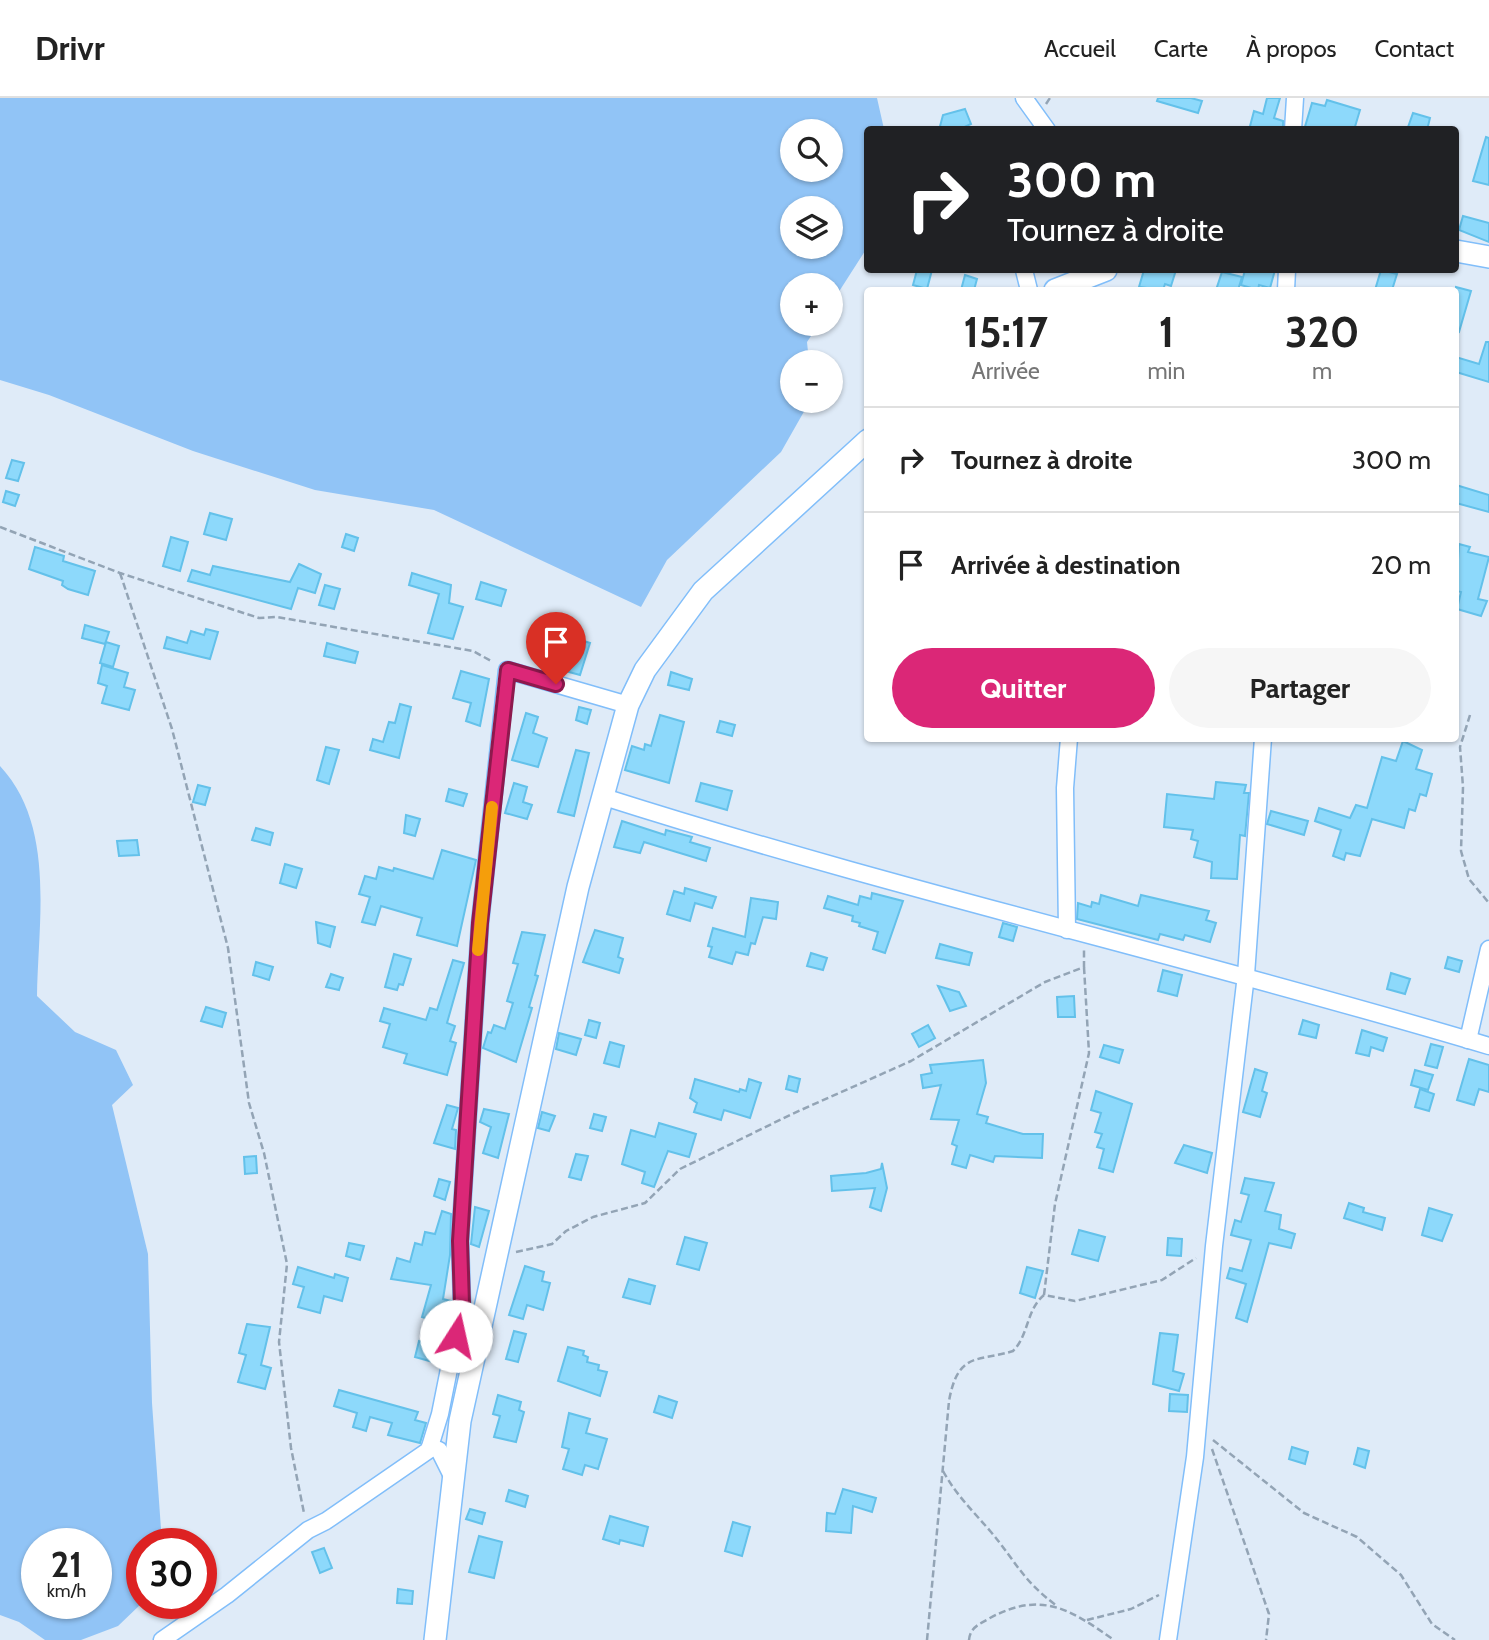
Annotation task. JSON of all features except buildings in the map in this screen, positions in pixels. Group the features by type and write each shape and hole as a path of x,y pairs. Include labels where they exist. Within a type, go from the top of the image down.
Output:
{"main road":[{"path":"1459,252 1489,257"},
{"path":"1062,287 1098,273"},
{"path":"435,1640 460,1421 497,1260 533,1079 578,887 628,705 645,670 703,591 864,444"}],"street":[{"path":"1024,98 1039,126"},
{"path":"1293,126 1295,98"},
{"path":"162,1640 227,1595 307,1531 326,1521 430,1447 440,1414 461,1311 460,1241 480,923 508,670 628,705"},
{"path":"1067,930 1065,780 1069,742"},
{"path":"1168,1640 1175,1577 1195,1457 1214,1246 1246,975 1263,742"},
{"path":"604,797 792,855 1067,930 1246,975 1489,1046"},
{"path":"1468,1040 1489,949"},
{"path":"461,1279 490,1288"},
{"path":"440,1414 481,1327"},
{"path":"430,1447 439,1450 453,1478"}],"path":[{"path":"0,527 120,573 259,618 276,617 473,651 508,670"},
{"path":"120,573 172,729 228,948 249,1103 264,1154 287,1264 279,1345 292,1450 307,1531"},
{"path":"1469,715 1461,742 1461,851 1469,879 1489,903"},
{"path":"927,1640 949,1401 955,1382 975,1358 1008,1353 1016,1348 1032,1311 1044,1295 1055,1203 1089,1053 1084,967 1086,935"},
{"path":"497,1260 511,1253 552,1244 566,1231 591,1218 645,1203 680,1169 792,1114 911,1061 1047,981 1084,967"},
{"path":"1044,1295 1074,1301 1162,1279 1214,1246"},
{"path":"1266,1640 1269,1614 1208,1436 1293,1506 1310,1517 1357,1537 1401,1576 1432,1624 1455,1640"},
{"path":"943,1471 959,1498 993,1534 1023,1577 1057,1606 1086,1620 1114,1640"},
{"path":"1086,1620 1142,1605 1165,1590 1175,1577"},
{"path":"969,1640 975,1627 1002,1612 1042,1604 1057,1606"}],"water":[{"path":"0,98 877,98 883,126 864,126 864,253 843,285 843,273 780,273 780,336 811,336 807,342 808,350 780,350 780,413 803,413 781,452 667,560 641,607 434,510 315,490 193,451 49,395 0,380"},
{"path":"0,766 18,790 30,817 37,845 40,906 37,996 75,1032 116,1050 133,1085 112,1105 148,1254 152,1403 161,1528 126,1528 126,1618 118,1626 81,1640 45,1640 19,1622 0,1615"}],"slow traffic":[{"path":"478,950 492,807"}],"route":[{"path":"456,1336 462,1304 460,1241 480,923 508,670 556,684"}]}
